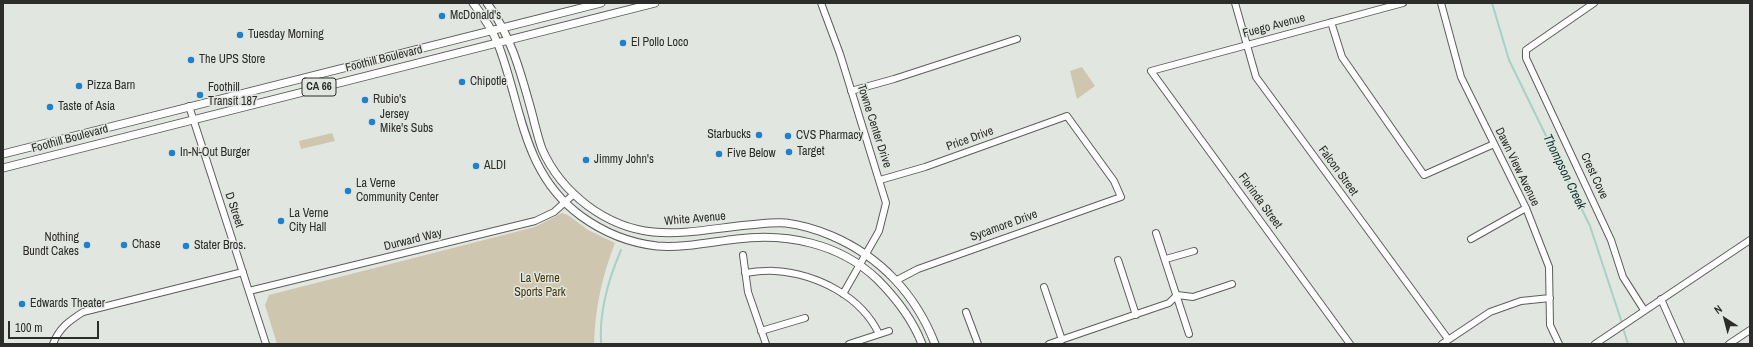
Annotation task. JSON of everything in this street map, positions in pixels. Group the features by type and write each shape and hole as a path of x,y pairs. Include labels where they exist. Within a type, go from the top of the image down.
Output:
{"main road":[{"name":"White Avenue","path":"473,3 491,30 498,44 531,151 543,176 565,203 589,221 617,237 643,243 675,246 760,236 784,237 824,246 859,265 887,289 904,309 922,344"},
{"name":"White Avenue","path":"488,3 509,40 525,87 542,149 553,170 574,194 605,217 648,232 674,234 736,226 786,223 813,229 847,243 880,264 897,280 913,301 928,326 935,344"},
{"name":"Foothill Boulevard","path":"3,154 601,3"},
{"name":"Foothill Boulevard","path":"3,168 193,119 498,44 655,3"}],"street":[{"name":"Towne Center Drive","path":"821,3 880,180 886,203 879,231 843,294"},
{"name":"Falcon Street","path":"1235,3 1256,76 1448,340"},
{"name":"Fuego Avenue","path":"1151,71 1403,3"},
{"name":"Dawn View Avenue","path":"1441,3 1461,77 1526,208 1549,267 1550,325 1559,344"},
{"name":"Crest Cove","path":"1594,3 1526,50 1526,58 1611,240 1623,277 1644,310"},
{"path":"1331,22 1342,57 1424,175 1494,144"},
{"path":"851,91 894,79 1017,38"},
{"name":"Florinda Street","path":"1151,71 1350,344"},
{"name":"D Street","path":"189,106 266,344"},
{"name":"Price Drive","path":"880,180 925,167 1067,116 1114,180 1121,197"},
{"name":"Durward Way","path":"249,291 535,221 554,212 574,194"},
{"name":"Sycamore Drive","path":"897,280 918,269 1121,197"},
{"path":"1471,239 1526,208"},
{"path":"1156,233 1166,259 1189,334"},
{"path":"1595,344 1750,240"},
{"path":"1166,259 1194,251"},
{"path":"743,255 744,273 748,292 766,344"},
{"path":"1118,260 1136,315"},
{"path":"744,273 774,271 803,275 843,294 866,312 879,334"},
{"path":"53,344 57,333 67,322 84,312 243,272"},
{"path":"1049,344 1169,303 1177,295 1193,296 1232,284"},
{"path":"1044,287 1062,340"},
{"path":"1442,344 1490,312 1521,301 1550,298"},
{"path":"1661,299 1681,344"},
{"path":"966,312 978,344"},
{"path":"761,331 805,318"},
{"path":"1729,344 1750,330"},
{"path":"849,344 889,331"}],"green space":[{"path":"1082,67 1095,86 1077,99 1070,71"},
{"path":"332,133 335,141 301,149 299,141"},
{"name":"La Verne Sports Park","path":"562,213 568,215 588,230 615,243 606,268 600,292 594,344 277,344 265,305 269,295 535,227"}],"waterway":[{"name":"Thompson Creek","path":"1492,3 1509,60 1590,226 1622,323"},
{"path":"601,344 601,320 605,296 621,250"},
{"name":"Thompson Creek","path":"1623,328 1628,344"}],"place":[{"name":"McDonald's","path":"442,16"},
{"name":"Tuesday Morning","path":"240,35"},
{"name":"El Pollo Loco","path":"623,43"},
{"name":"The UPS Store","path":"191,60"},
{"name":"Chipotle","path":"462,82"},
{"name":"Pizza Barn","path":"79,86"},
{"name":"Foothill Transit 187","path":"200,95"},
{"name":"Rubio's","path":"365,100"},
{"name":"Taste of Asia","path":"50,107"},
{"name":"Jersey Mike's Subs","path":"372,122"},
{"name":"Starbucks","path":"759,135"},
{"name":"CVS Pharmacy","path":"788,136"},
{"name":"Target","path":"789,152"},
{"name":"In-N-Out Burger","path":"172,153"},
{"name":"Five Below","path":"719,154"},
{"name":"Jimmy John's","path":"586,160"},
{"name":"ALDI","path":"476,166"},
{"name":"La Verne Community Center","path":"348,191"},
{"name":"La Verne City Hall","path":"281,221"},
{"name":"Nothing Bundt Cakes","path":"87,245"},
{"name":"Chase","path":"124,245"},
{"name":"Stater Bros.","path":"186,246"},
{"name":"Edwards Theater","path":"22,304"}]}
